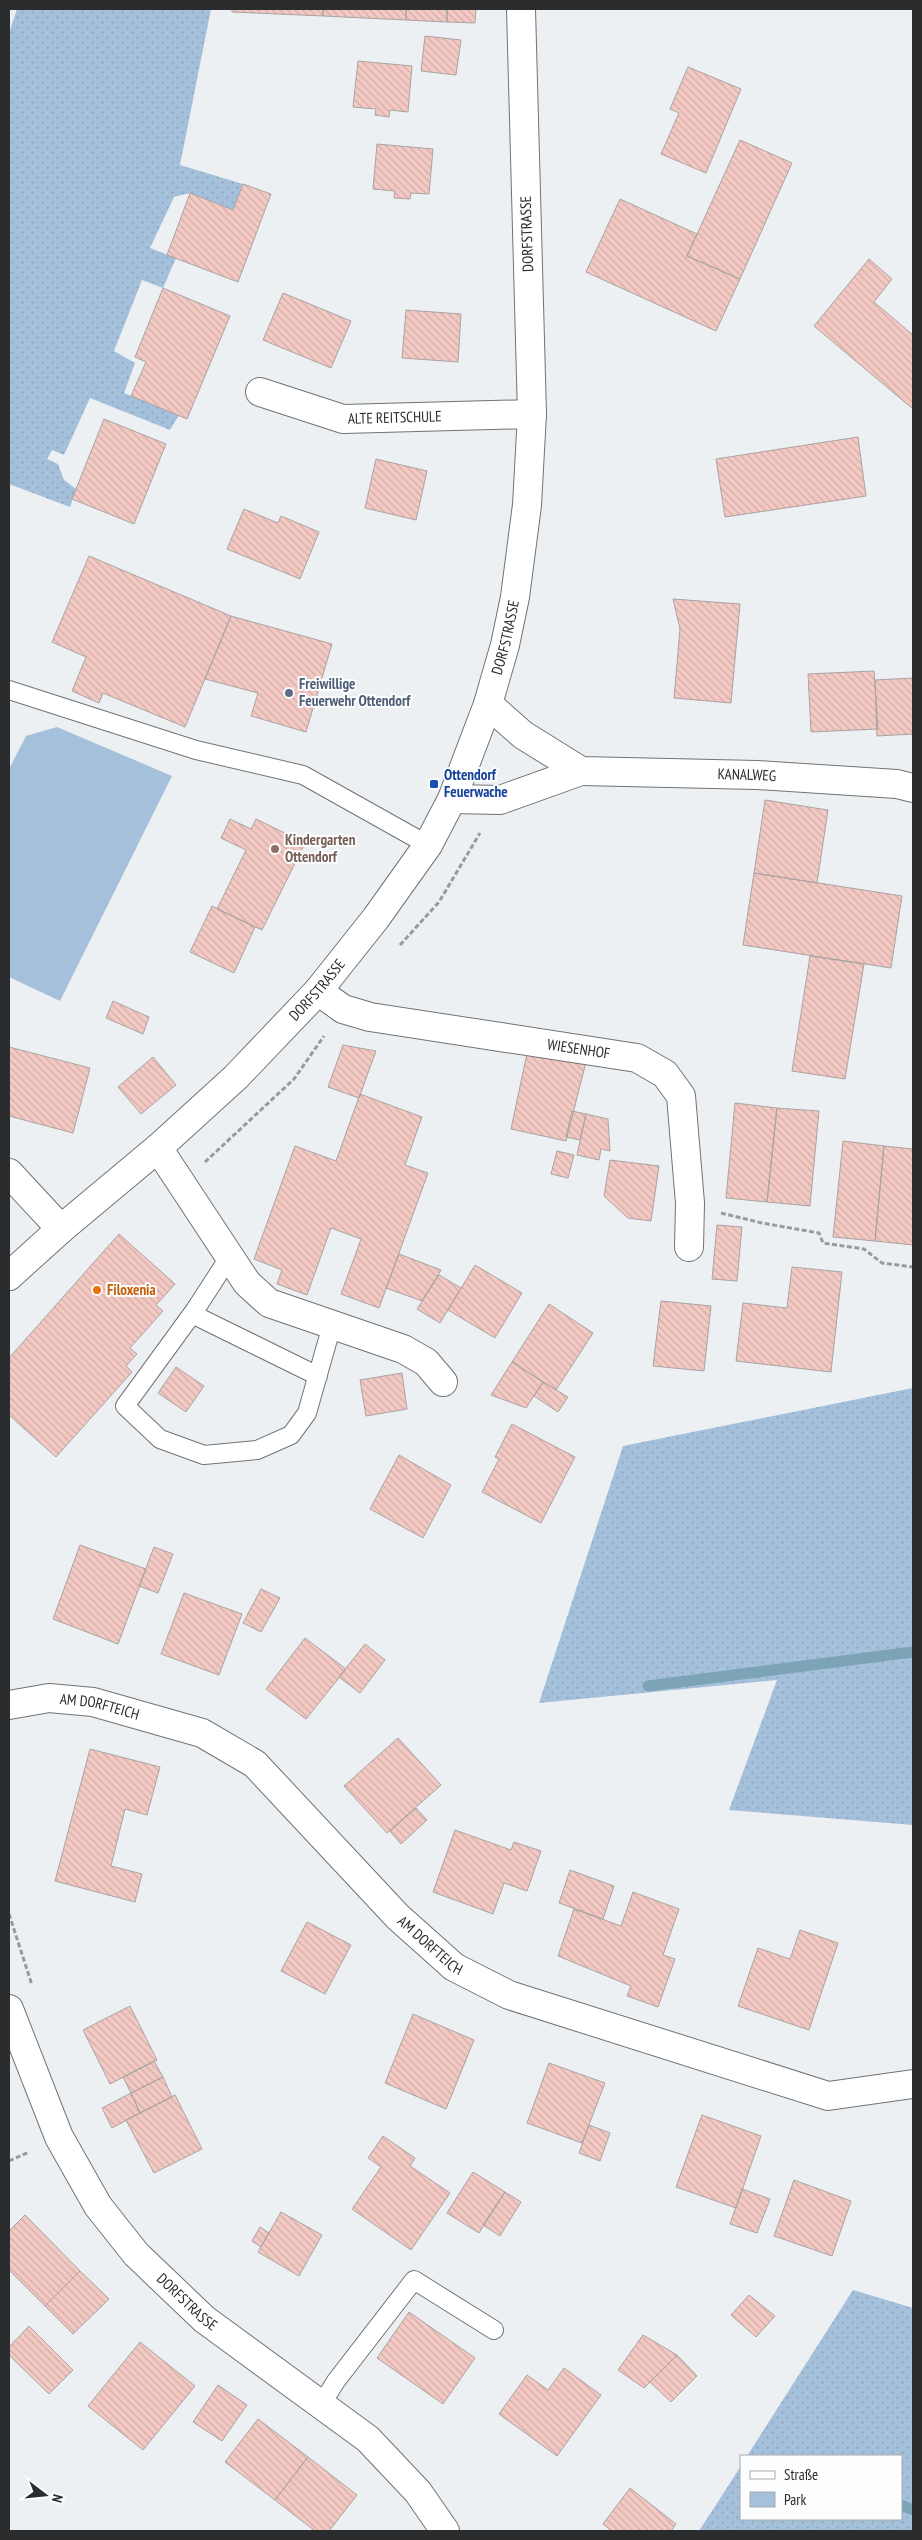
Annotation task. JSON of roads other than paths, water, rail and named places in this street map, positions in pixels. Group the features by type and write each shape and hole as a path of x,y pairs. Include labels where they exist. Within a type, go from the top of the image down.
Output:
{"street":[{"name":"DORFSTRASSE","path":"9,1276 61,1229 158,1148 236,1077 318,990 376,918 428,845 452,799 488,704 516,597 527,505 532,414 521,9"},
{"name":"ALTE REITSCHULE","path":"260,392 342,419 532,414"},
{"path":"488,704 523,735 581,771"},
{"name":"KANALWEG","path":"452,799 500,800 581,771 757,775 897,784 913,788"},
{"name":"WIESENHOF","path":"318,990 342,1009 370,1017 637,1058 665,1074 681,1096 690,1203 689,1247"},
{"path":"158,1148 247,1283 269,1303 403,1349 426,1362 443,1382"},
{"path":"9,1173 61,1229"},
{"name":"AM DORFTEICH","path":"9,1705 49,1698 93,1702 202,1733 255,1764 398,1917 454,1967 509,1995 828,2096 913,2084"},
{"name":"DORFSTRASSE","path":"9,2009 59,2137 98,2206 136,2254 204,2319 368,2439 418,2492 445,2531"}],"lane":[{"path":"9,690 196,750 303,775 428,845"},
{"path":"230,1256 192,1314 125,1406 160,1439 204,1455 257,1450 291,1435 307,1412 332,1325"},
{"path":"192,1314 318,1376"},
{"path":"321,2405 336,2381 414,2280 494,2330"}],"waterway":[{"path":"648,1686 913,1652"},
{"path":"902,2505 913,2510"}],"place":[{"name":"Freiwillige Feuerwehr Ottendorf","path":"289,693"},
{"name":"Ottendorf Feuerwache","path":"434,784"},
{"name":"Kindergarten Ottendorf","path":"275,849"},
{"name":"Filoxenia","path":"97,1290"}]}
